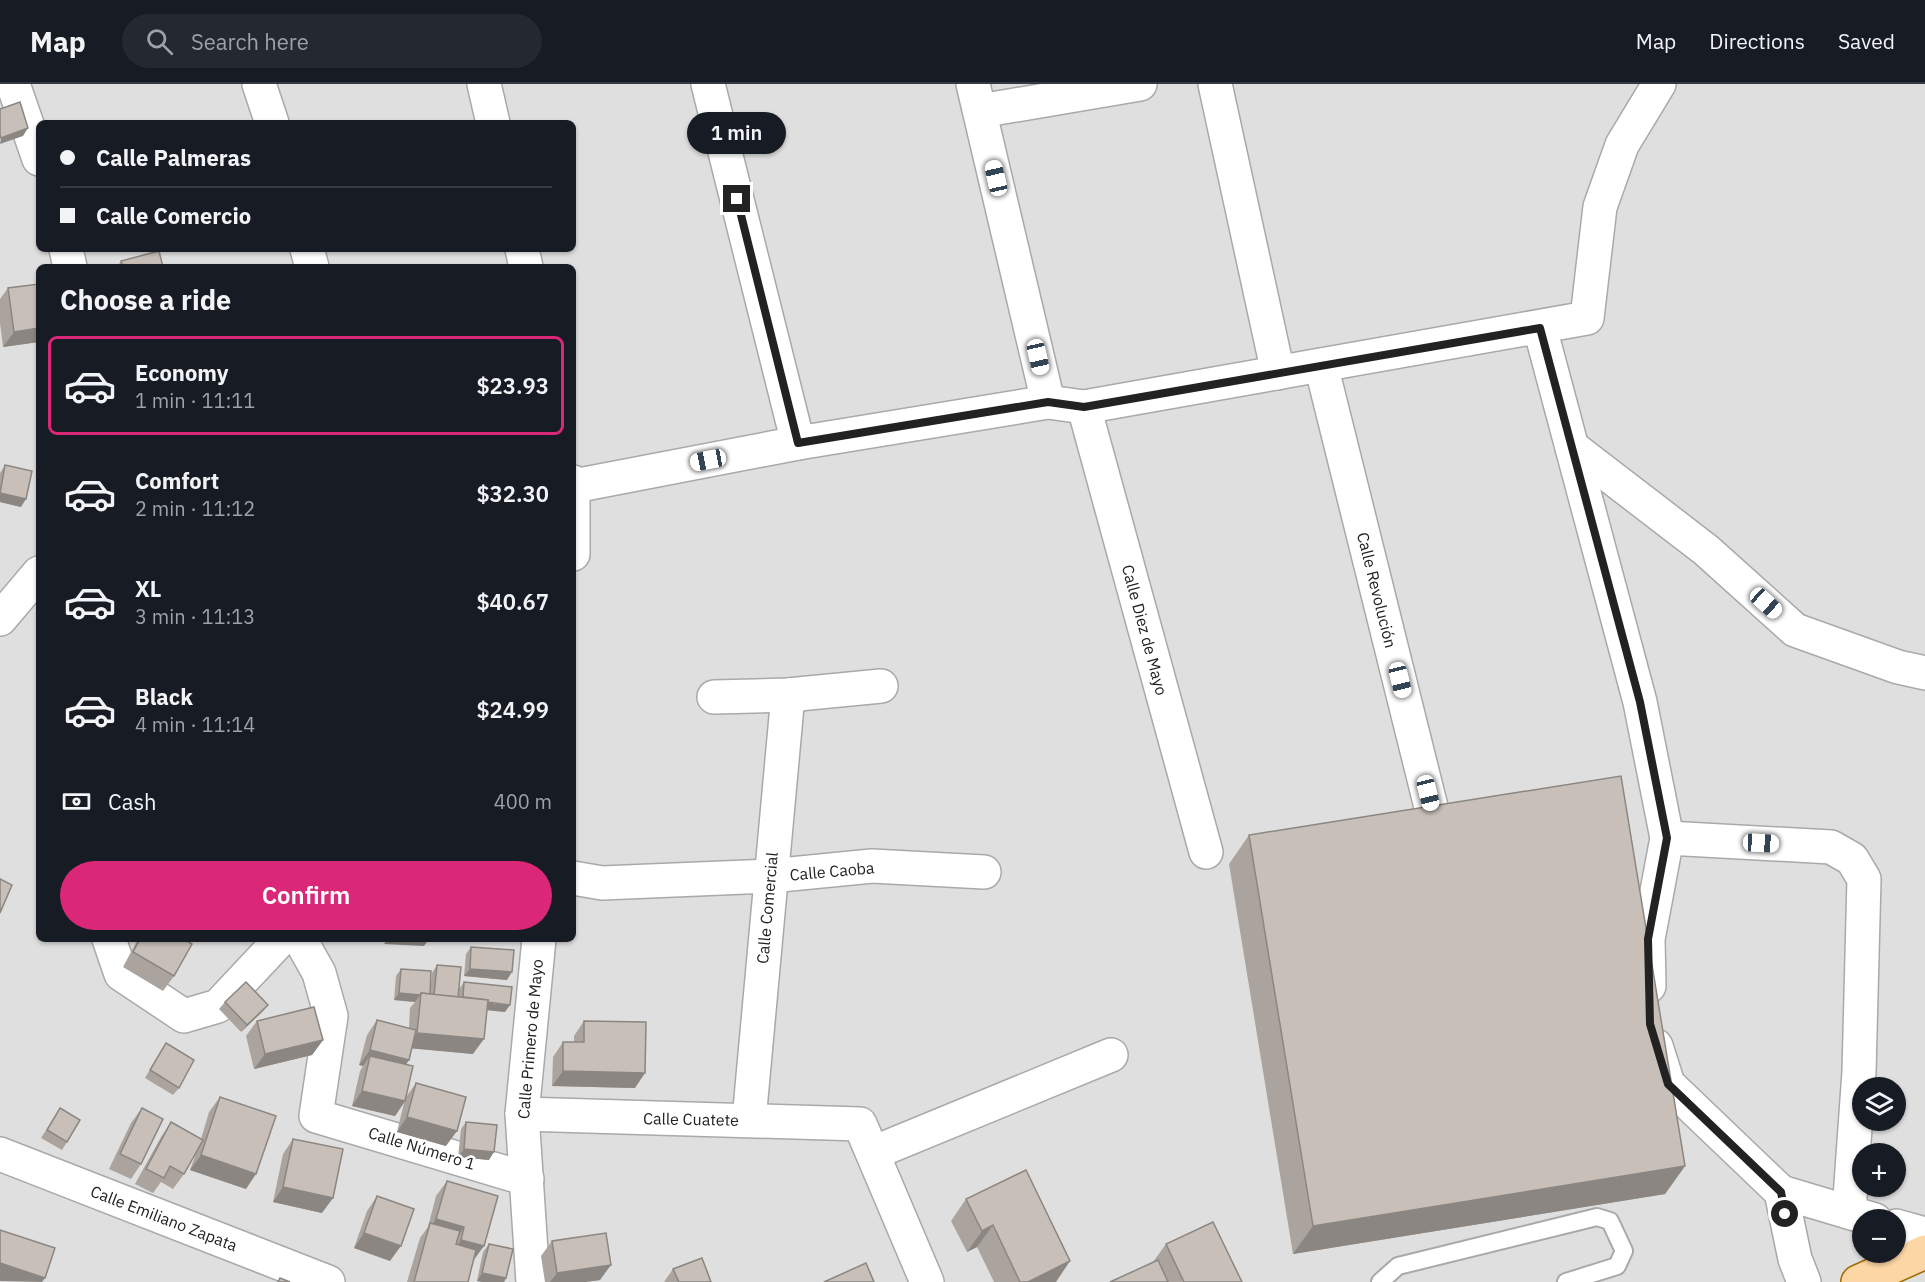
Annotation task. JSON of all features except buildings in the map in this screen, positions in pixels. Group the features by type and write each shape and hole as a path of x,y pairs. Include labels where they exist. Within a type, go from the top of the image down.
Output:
{"main road":[{"path":"1858,1282 1925,1252"}],"street":[{"path":"13,84 36,150"},
{"path":"259,84 271,120"},
{"path":"484,84 492,120"},
{"path":"708,84 798,443"},
{"path":"1048,402 977,98 1140,84"},
{"path":"1215,84 1278,373"},
{"path":"576,483 798,443 1048,402 1084,407 1587,318 1600,207 1623,145 1659,84"},
{"path":"1540,328 1640,702 1667,838 1648,939 1650,1024 1668,1084 1781,1192 1852,1213"},
{"name":"Calle Revolución","path":"1321,365 1433,815"},
{"name":"Calle Diez de Mayo","path":"1084,407 1206,852"},
{"path":"1572,447 1706,550 1795,630 1898,667 1925,673"},
{"path":"0,619 36,577"},
{"path":"714,697 788,696 881,686"},
{"name":"Calle Comercial","path":"749,1120 788,696"},
{"path":"1667,838 1831,847 1852,859 1864,879 1859,1072 1862,1209"},
{"name":"Calle Caoba","path":"576,879 602,883 770,876 872,866 984,872"},
{"path":"110,942 121,974 183,1016 218,1006 277,942"},
{"name":"Calle Número 1","path":"302,942 319,973 331,1016 316,1116 527,1179"},
{"name":"Calle Primero de Mayo","path":"533,1282 522,1114 538,942"},
{"name":"Calle Cuatete","path":"522,1114 749,1120 867,1139 1110,1055"},
{"path":"867,1139 927,1282"},
{"name":"Calle Emiliano Zapata","path":"0,1154 328,1282"},
{"path":"1781,1192 1795,1259 1804,1282"},
{"path":"1906,1229 1925,1234"}],"lane":[{"path":"1380,1282 1398,1266 1597,1217 1610,1221 1624,1251 1617,1266 1566,1282"}],"shaded area":[{"path":"0,84 1925,84 1925,1282 0,1282"}],"route":[{"path":"737,199 798,443 1048,402 1084,407 1540,328 1640,702 1667,838 1648,939 1650,1024 1668,1084 1781,1192 1785,1214"}]}
